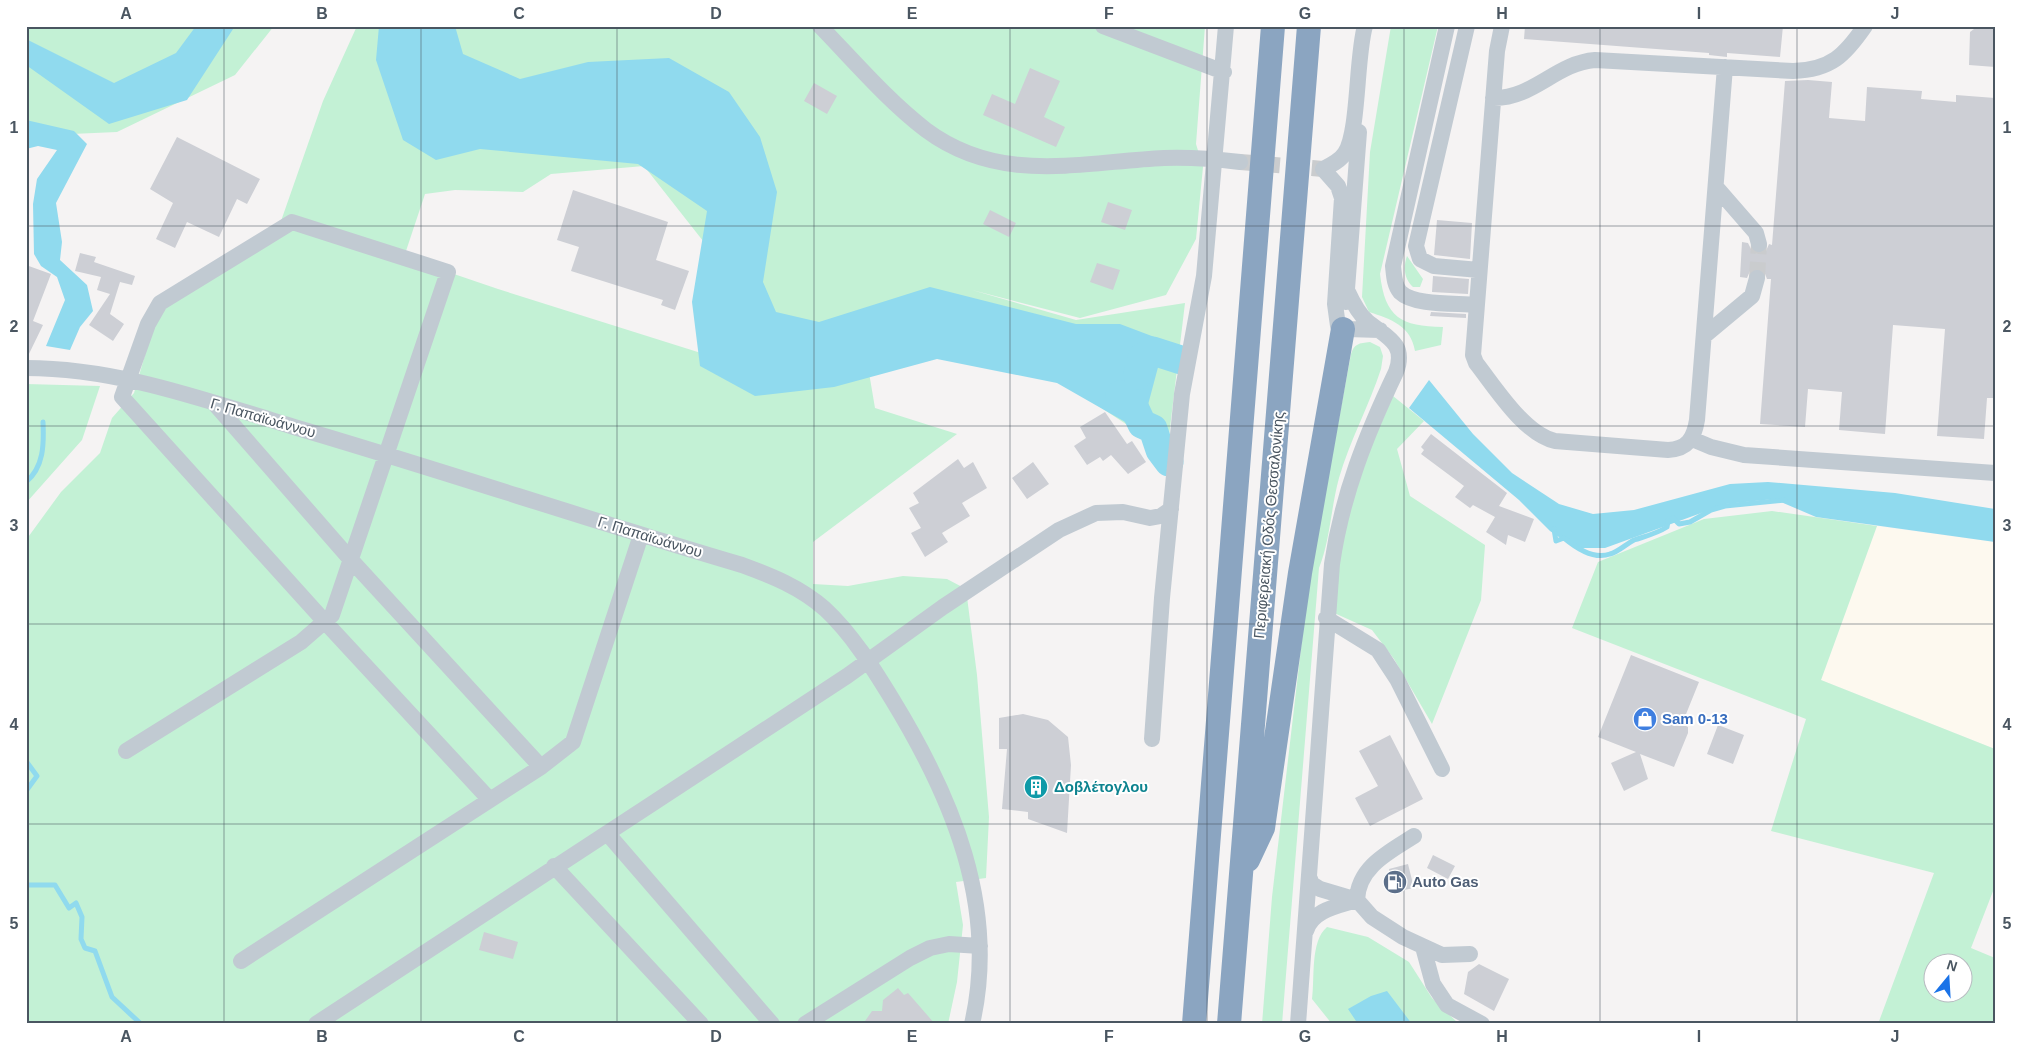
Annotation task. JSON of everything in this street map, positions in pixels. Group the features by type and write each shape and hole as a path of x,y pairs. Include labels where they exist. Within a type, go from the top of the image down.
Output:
{"highway":[{"path":"1262,26 1271,52"},
{"path":"1194,1024 1273,26"},
{"name":"Περιφερειακή Οδός Θεσσαλονίκης","path":"1230,1024 1308,26"},
{"path":"1242,873 1263,828 1300,573 1343,329"}],"street":[{"path":"820,26 908,115 949,144 976,155 1030,167 1060,168 1164,158 1216,159 1240,162"},
{"path":"1103,26 1224,72"},
{"path":"1152,739 1182,394 1204,276 1224,72 1226,26"},
{"path":"1366,26 1359,53 1349,143 1341,158 1323,169 1338,186 1342,195 1335,304 1336,323 1343,329 1380,330"},
{"path":"1343,329 1348,292 1366,26"},
{"path":"1446,26 1393,266 1396,287 1406,296 1431,302 1476,305"},
{"path":"1466,26 1416,246 1420,259 1431,265 1479,270"},
{"path":"1502,26 1497,44 1476,305 1474,360 1528,426 1539,436 1561,442 1662,450 1679,449 1692,439 1697,420 1725,67"},
{"path":"1493,98 1524,93 1562,69 1587,60 1618,60 1793,71 1816,68 1841,56 1865,26"},
{"path":"1716,187 1756,233 1759,244"},
{"path":"126,751 301,642 326,623 338,603 448,272 292,222 160,303 148,324 122,397 326,623 490,800"},
{"path":"1704,336 1747,300 1755,291 1757,278"},
{"path":"1298,1024 1326,618 1335,544 1345,498 1366,437 1399,365 1398,349 1380,330 1361,315 1348,292"},
{"name":"Γ. Παπαϊωάννου","path":"26,368 130,379 214,403 387,454 641,535 742,565 793,586 811,598 836,620 867,661 920,744 953,816 971,875 980,946 979,991 972,1024"},
{"path":"214,403 351,560 541,767"},
{"path":"1692,439 1711,447 1744,455 1995,473"},
{"path":"316,1024 867,661 943,607 1073,522 1092,514 1110,512 1150,518 1161,516 1171,509"},
{"path":"241,961 541,767 573,742 641,535"},
{"path":"1326,618 1378,650 1397,679 1442,770"},
{"path":"607,833 772,1024"},
{"path":"1357,900 1359,884 1367,872 1389,852 1414,836"},
{"path":"554,866 700,1024"},
{"path":"1309,877 1312,884 1320,889 1357,900 1380,924 1423,947 1442,955 1470,954"},
{"path":"1305,936 1309,921 1318,914 1357,900"},
{"path":"804,1024 910,958 930,948 949,944 980,946"},
{"path":"1423,947 1433,984 1447,1005 1482,1024"}],"shaded area":[{"path":"1877,526 1995,542 1995,749 1821,680"}],"green space":[{"path":"26,26 274,26 235,75 117,132 26,136"},
{"path":"357,26 1205,26 1196,144 1203,167 1196,239 1166,295 1080,318 972,290 1076,320 1185,303 1166,461 1135,430 1001,342 865,349 875,408 957,434 813,542 813,584 848,586 903,576 947,579 966,589 977,675 989,817 986,878 956,882 963,925 957,982 948,1024 26,1024 26,540 61,492 100,453 112,418 134,393 160,303 281,221 323,101","holes":["644,166 707,246 720,359 498,289 404,257 425,194 455,190 523,192 551,174"]},
{"path":"1391,26 1438,26 1380,274 1386,301 1398,317 1416,324 1443,327 1441,345 1415,351 1409,335 1399,325 1369,312 1362,297 1370,152"},
{"path":"1407,256 1423,279 1420,287 1413,287 1406,277 1405,264"},
{"path":"1370,342 1380,347 1383,356 1381,369 1339,478 1326,547 1319,568 1282,1024 1262,1024 1272,897 1309,580 1351,354 1358,345"},
{"path":"26,384 100,386 82,440 26,503"},
{"path":"1393,396 1424,421 1397,449 1410,496 1485,545 1481,600 1432,724 1394,659 1372,630 1332,612 1343,536 1356,480"},
{"path":"1772,511 1877,526 1821,680 1995,749 1995,886 1971,948 1995,958 1995,1024 1878,1024 1934,873 1771,831 1806,719 1572,628 1598,562 1704,519"},
{"path":"1327,927 1368,937 1409,962 1432,998 1459,1024 1332,1024 1312,999 1316,950 1318,941"}],"water":[{"path":"196,26 235,26 187,100 109,124 26,65 26,39 114,83 176,53"},
{"path":"379,26 455,26 463,54 520,79 588,62 669,58 729,92 760,137 777,192 763,282 776,312 819,322 930,287 1076,324 1120,324 1165,341 1141,431 1057,383 937,359 834,387 755,396 700,366 692,302 707,211 638,164 480,149 436,160 403,140 376,60"},
{"path":"26,120 74,131 87,144 56,203 62,242 60,260 87,285 93,311 80,327 70,350 46,346 65,300 57,277 41,266 34,254 33,204 37,179 57,150 38,146 26,149"},
{"path":"1429,380 1473,434 1512,473 1559,504 1593,514 1634,510 1730,484 1768,482 1895,493 1995,509 1995,542 1816,517 1774,499 1726,504 1605,548 1575,548 1550,531 1519,500 1409,408"},
{"path":"1387,991 1412,1024 1358,1024 1348,1009 1371,996"}],"building":[{"path":"1525,26 1783,26 1780,57 1727,53 1727,57 1709,55 1709,53 1524,39"},
{"path":"1978,26 1995,27 1995,67 1969,65 1970,32"},
{"path":"1030,68 1060,81 1044,117 1065,127 1056,147 983,115 992,94 1015,104"},
{"path":"1785,81 1832,82 1829,118 1865,121 1867,87 1922,91 1921,99 1956,102 1956,95 1995,98 1995,398 1987,398 1984,439 1937,436 1945,329 1893,325 1885,434 1839,430 1842,392 1808,389 1805,427 1760,424 1771,279 1767,279 1764,271 1759,268 1750,271 1747,278 1740,277 1742,242 1748,243 1752,251 1757,254 1766,251 1769,244 1772,245"},
{"path":"814,83 837,96 827,114 804,101"},
{"path":"177,137 260,179 247,204 237,199 219,237 187,222 175,248 156,239 173,203 150,189"},
{"path":"573,190 668,222 656,260 689,271 675,310 661,305 663,300 571,271 579,247 557,240"},
{"path":"1108,202 1132,210 1125,230 1101,222"},
{"path":"990,210 1016,223 1009,237 983,224"},
{"path":"1437,220 1472,223 1470,259 1434,255"},
{"path":"80,253 96,257 94,262 135,276 132,285 120,282 110,314 124,324 113,341 89,325 110,294 97,290 101,277 75,271"},
{"path":"1097,263 1120,270 1113,290 1090,282"},
{"path":"26,265 51,274 33,321 43,325 27,358"},
{"path":"1433,276 1469,279 1468,294 1432,292"},
{"path":"1431,312 1466,314 1466,318 1430,316"},
{"path":"1105,412 1127,444 1132,441 1146,462 1128,474 1111,455 1103,461 1100,457 1087,465 1074,446 1086,438 1080,427"},
{"path":"1431,434 1507,493 1499,506 1534,519 1525,542 1508,535 1506,545 1486,532 1495,517 1473,505 1470,508 1455,497 1464,486 1421,454 1424,450 1421,447"},
{"path":"958,459 964,468 973,462 987,488 962,503 970,516 942,533 948,542 925,557 911,533 921,528 909,508 919,503 913,493"},
{"path":"1033,462 1049,484 1027,499 1012,478"},
{"name":"Sam 0-13","path":"1631,655 1699,682 1682,724 1688,727 1688,733 1674,767 1640,754 1648,779 1624,791 1611,763 1636,752 1598,737"},
{"name":"Δοβλέτογλου","path":"1023,714 1048,720 1068,737 1071,765 1067,833 1028,819 1028,812 1002,809 1007,749 999,749 999,718"},
{"path":"1718,725 1744,735 1733,764 1707,754"},
{"path":"1390,735 1423,799 1370,826 1355,798 1378,786 1359,751"},
{"path":"1433,855 1455,866 1448,879 1427,868"},
{"path":"1408,864 1414,888 1394,892 1389,869"},
{"path":"484,932 518,942 513,959 479,950"},
{"path":"1479,964 1509,979 1494,1011 1464,994 1468,972"},
{"path":"898,988 904,995 908,993 935,1024 863,1024 872,1011 882,1011 883,1000"}],"waterway":[{"path":"1138,375 1142,358 1153,351 1181,360"},
{"path":"1120,395 1134,407 1142,424 1153,429 1160,450 1169,462"},
{"path":"26,482 32,476 42,455 43,422"},
{"path":"1673,518 1679,524 1690,522 1711,510 1725,506 1785,500"},
{"path":"1554,529 1556,541 1564,538 1586,552 1604,555 1616,552 1634,540 1651,535 1667,527 1668,521"},
{"path":"26,761 37,776 26,791"},
{"path":"26,882 27,885 55,885 69,908 76,903 82,917 81,939 85,948 95,951 112,997 141,1024"}],"tunnel":[{"path":"1240,162 1323,169"},
{"path":"1757,278 1759,244"}],"place":[{"name":"Sam 0-13","path":"1645,719"},
{"name":"Δοβλέτογλου","path":"1036,787"},
{"name":"Auto Gas","path":"1395,882"}]}
